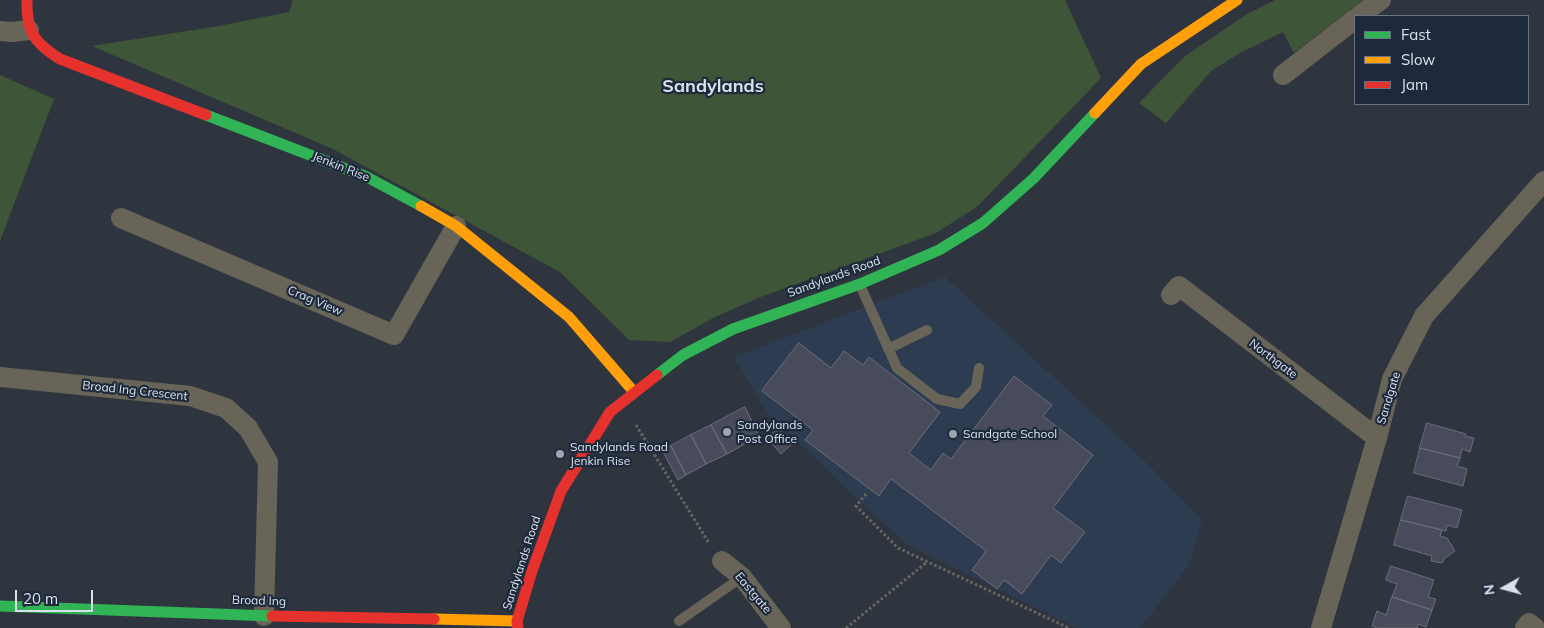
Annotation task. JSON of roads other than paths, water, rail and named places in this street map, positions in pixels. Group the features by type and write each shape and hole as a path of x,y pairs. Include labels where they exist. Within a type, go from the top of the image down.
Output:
{"street":[{"path":"0,31 29,30 27,0"},
{"name":"Sandylands Road","path":"518,625 532,571 561,492 610,412 683,355 733,329 860,284 939,250 983,223 1034,178 1141,64 1237,0"},
{"path":"1360,15 1381,0"},
{"path":"1283,75 1354,20"},
{"name":"Jenkin Rise","path":"29,30 43,50 60,60 367,177 456,226 569,317 634,392"},
{"name":"Sandgate","path":"1321,628 1377,438 1392,379 1424,316 1544,181"},
{"name":"Crag View","path":"121,218 394,335 456,226"},
{"name":"Northgate","path":"1171,295 1179,286 1377,438"},
{"name":"Broad Ing Crescent","path":"0,377 190,396 226,408 248,428 268,462 264,616"},
{"name":"Eastgate","path":"722,561 742,577 781,628"},
{"name":"Broad Ing","path":"0,606 518,625"},
{"path":"1525,628 1529,623 1535,628"}],"lane":[{"path":"860,284 898,368 937,399 960,404 976,387 979,368"},
{"path":"888,349 927,330"},
{"path":"679,621 742,577"}],"place":[{"name":"Sandylands Post Office","path":"727,432"},
{"name":"Sandgate School","path":"953,434"},
{"name":"Sandylands Road Jenkin Rise","path":"560,454"}],"district":[{"name":"Sandylands","path":"713,87"}]}
